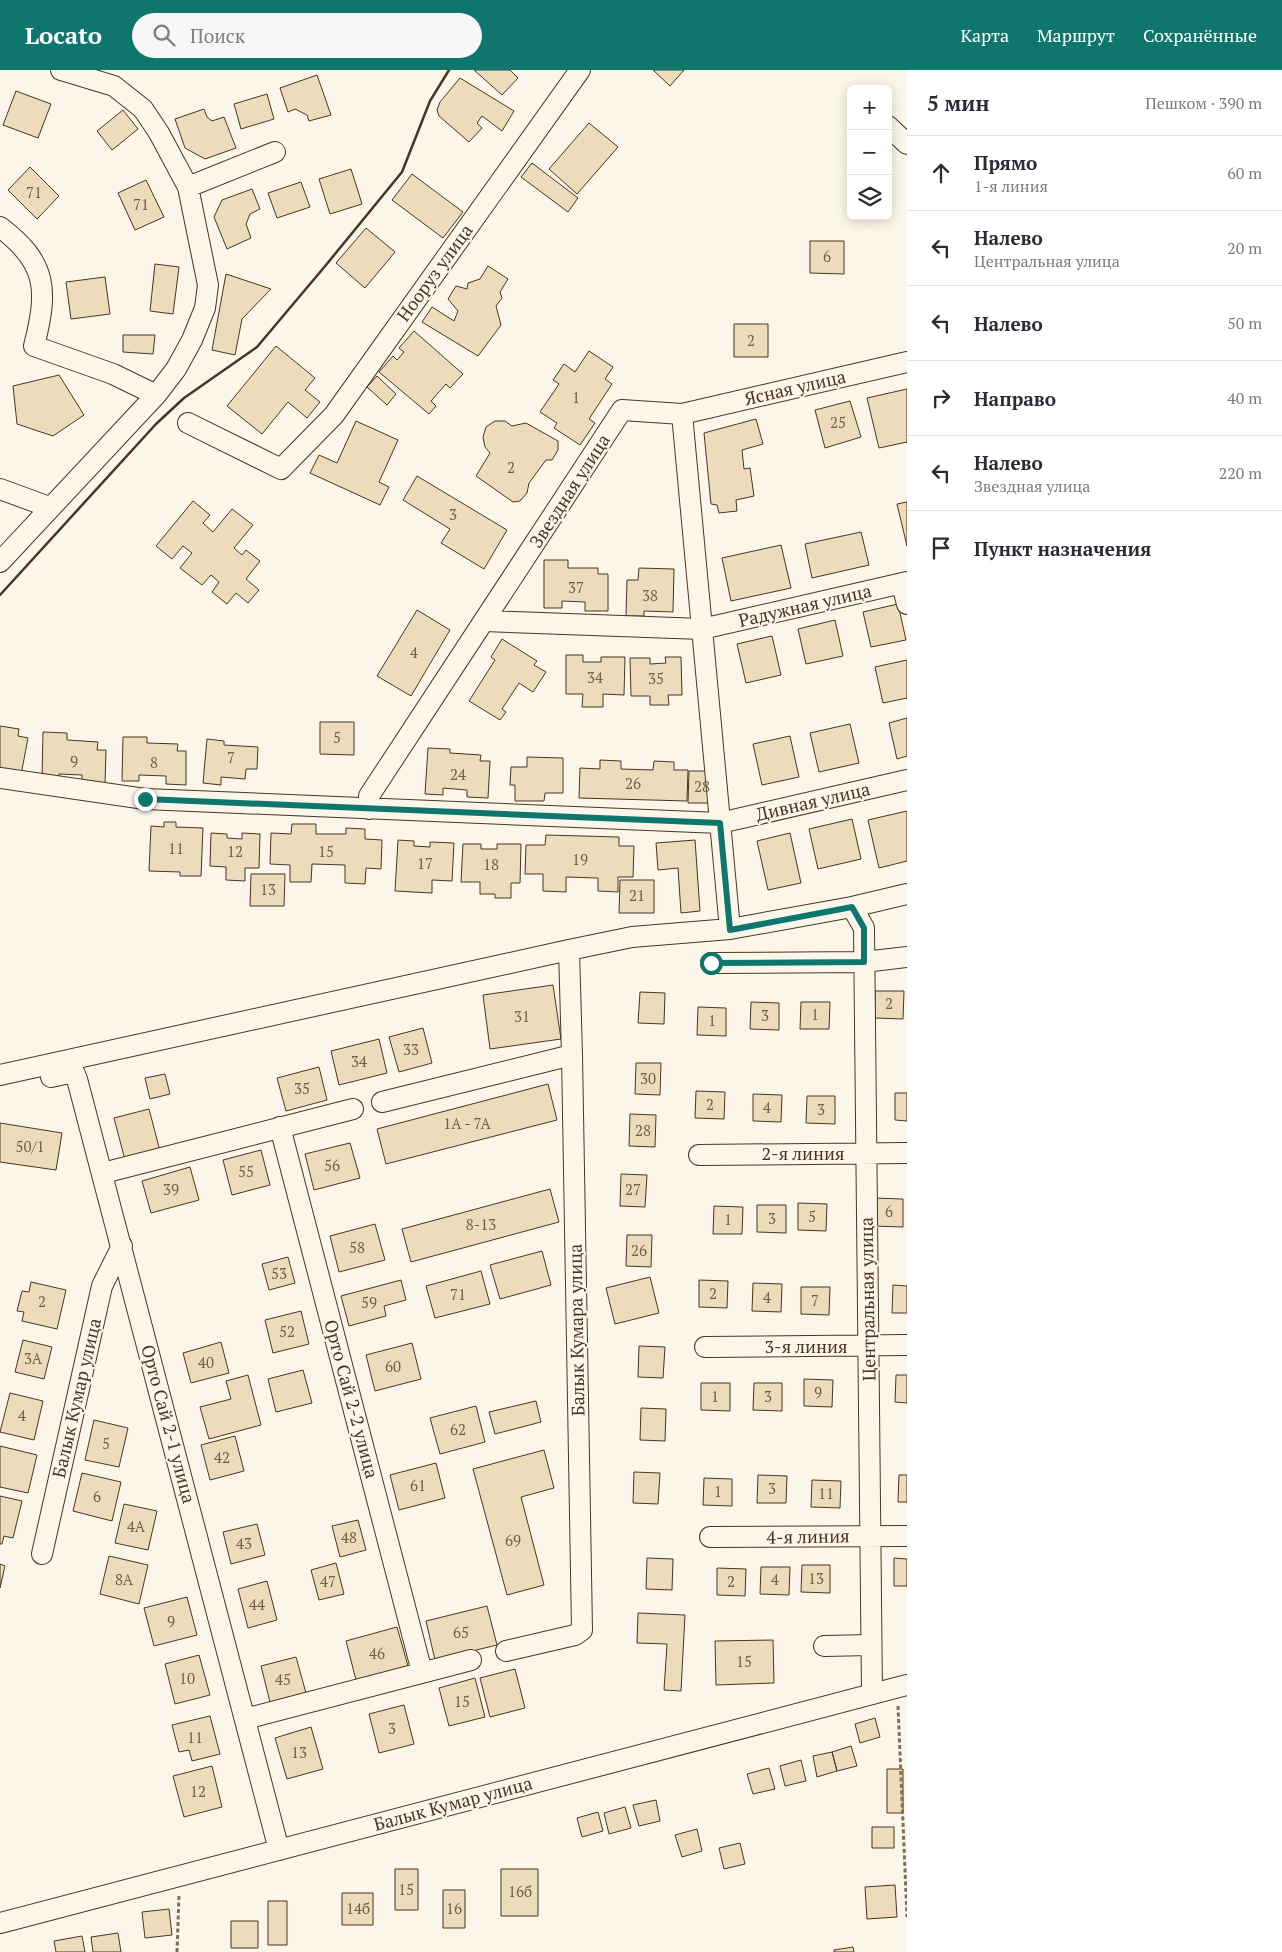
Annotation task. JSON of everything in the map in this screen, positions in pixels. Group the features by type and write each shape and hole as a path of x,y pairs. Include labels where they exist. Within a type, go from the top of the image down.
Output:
{"street":[{"path":"0,562 49,507 156,395 176,369 192,340 205,308 208,285 188,188 159,133 143,109 114,86 61,70"},
{"name":"Нооруз улица","path":"188,423 281,469 334,415 580,70"},
{"path":"892,130 907,144"},
{"path":"188,188 275,152"},
{"path":"0,227 17,240 35,261 43,285 43,313 34,346 113,374 156,395"},
{"name":"Ясная улица","path":"682,414 907,362"},
{"name":"Звездная улица","path":"369,809 369,796 622,410 682,414"},
{"path":"682,414 730,930"},
{"path":"0,489 49,507"},
{"path":"905,583 907,604"},
{"name":"Радужная улица","path":"702,630 905,583"},
{"path":"484,622 702,630"},
{"path":"0,778 145,799 720,823"},
{"name":"Дивная улица","path":"720,823 907,780"},
{"path":"0,1075 569,950 632,938 730,930 852,907 907,894"},
{"name":"Центральная улица","path":"852,907 864,928 872,1694"},
{"name":"Балык Кумара улица","path":"506,1651 575,1635 582,1630 569,950"},
{"path":"711,963 864,962 907,957"},
{"path":"382,1102 572,1055"},
{"name":"Орто Сай 2-1 улица","path":"0,1089 74,1072 103,1173 279,1850"},
{"path":"103,1173 352,1109"},
{"name":"Орто Сай 2-2 улица","path":"280,1127 422,1672"},
{"name":"2-я линия","path":"698,1155 907,1153"},
{"name":"Балык Кумар улица","path":"42,1554 102,1286 122,1246"},
{"name":"3-я линия","path":"705,1348 907,1346"},
{"name":"4-я линия","path":"710,1538 907,1536"},
{"path":"824,1646 871,1645"},
{"path":"245,1719 471,1660"},
{"name":"Балык Кумар улица","path":"0,1923 902,1686"}],"path":[{"path":"902,1686 907,1917"},
{"path":"177,1952 180,1876"}],"building":[{"path":"474,70 510,70 518,78 502,95"},
{"path":"653,70 684,70 670,86"},
{"path":"317,75 331,115 309,121 307,115 295,109 288,112 280,88"},
{"path":"460,78 514,111 502,131 482,116 477,123 482,128 469,142 439,116 437,110 440,102"},
{"path":"16,91 51,104 38,138 3,125"},
{"path":"267,94 274,119 241,129 234,104"},
{"path":"204,109 207,117 212,121 224,117 236,148 205,159 185,148 175,119"},
{"path":"123,110 138,129 112,150 97,131"},
{"path":"589,123 618,147 577,194 549,169"},
{"path":"532,163 578,198 568,212 521,177"},
{"path":"30,167 59,196 37,219 8,190"},
{"path":"351,169 362,204 330,214 319,179"},
{"path":"412,174 463,212 443,238 392,200"},
{"path":"146,180 164,217 135,230 118,193"},
{"path":"301,182 310,207 277,218 268,193"},
{"path":"252,189 260,209 250,214 246,224 251,238 227,249 214,217 222,200"},
{"path":"366,228 395,252 365,288 336,263"},
{"path":"810,241 844,241 844,274 810,273"},
{"path":"155,264 179,267 173,314 150,311"},
{"path":"488,266 508,279 500,292 502,298 496,306 501,325 478,356 422,322 432,307 454,321 458,311 448,299 456,286 467,289 468,283 480,279"},
{"path":"226,274 271,289 242,319 235,355 212,350"},
{"path":"105,277 110,314 71,319 66,282"},
{"path":"734,324 768,324 768,357 734,357"},
{"path":"414,331 463,374 450,388 446,384 431,401 436,406 429,414 379,372 393,356 397,360 404,352 399,348"},
{"path":"123,335 155,335 153,354 123,352"},
{"path":"276,346 315,378 305,390 320,402 307,418 288,402 262,434 227,406"},
{"path":"589,351 613,367 605,379 612,384 589,419 595,423 580,445 554,428 557,423 540,412 559,384 553,380 564,364 575,372"},
{"path":"59,375 84,415 53,436 17,424 13,386"},
{"path":"377,376 396,394 387,405 367,387"},
{"path":"907,389 907,442 879,448 867,398"},
{"path":"850,401 861,437 825,448 815,410"},
{"path":"756,419 763,444 742,450 744,469 750,468 754,496 736,500 737,511 719,513 717,505 711,504 704,433"},
{"path":"356,421 398,440 379,482 389,487 380,505 310,473 319,455 337,463"},
{"path":"495,421 505,421 512,426 526,423 558,441 558,450 552,460 546,460 529,483 527,493 520,501 513,502 476,476 490,453 485,447 483,437 486,427"},
{"path":"417,476 507,530 484,569 441,543 450,529 403,500"},
{"path":"193,501 210,515 203,523 213,532 232,509 253,525 234,548 242,555 246,550 260,561 246,579 259,590 248,603 236,593 227,604 212,592 219,582 211,575 202,585 180,568 192,553 183,546 172,559 156,546"},
{"path":"907,502 907,546 897,504"},
{"path":"861,532 869,565 812,578 805,544"},
{"path":"781,545 791,588 731,601 722,558"},
{"path":"544,560 568,560 568,568 598,568 598,574 608,574 608,611 585,611 585,602 562,601 562,608 544,608"},
{"path":"639,568 674,569 673,612 644,611 644,616 626,616 627,580 638,580"},
{"path":"898,604 906,640 871,647 863,612"},
{"path":"417,610 450,630 411,696 377,676"},
{"path":"835,620 843,656 806,664 798,629"},
{"path":"772,636 781,675 746,683 737,644"},
{"path":"502,639 537,661 534,665 546,672 533,692 519,683 502,709 506,712 500,720 469,701 495,660 491,657"},
{"path":"566,655 583,655 583,662 601,662 601,657 625,657 624,695 603,694 603,707 582,707 583,694 566,694"},
{"path":"665,657 681,657 682,695 668,695 669,705 650,705 650,696 631,696 630,658 650,658 650,664 666,663"},
{"path":"907,660 907,698 883,703 875,667"},
{"path":"907,718 907,756 897,759 889,723"},
{"path":"320,722 354,722 354,755 320,754"},
{"path":"850,724 859,763 819,772 810,733"},
{"path":"0,726 19,729 18,736 28,738 21,775 0,771"},
{"path":"43,732 67,733 67,740 98,742 97,750 106,750 105,784 82,783 82,775 59,774 59,780 42,780"},
{"path":"790,736 799,777 762,785 753,744"},
{"path":"123,737 147,737 147,743 178,744 177,751 186,751 186,785 166,784 166,776 139,775 139,781 122,781"},
{"path":"207,739 224,741 224,745 258,747 257,769 246,769 245,779 221,777 221,785 203,783"},
{"path":"428,748 450,749 450,753 481,755 480,761 490,761 488,798 467,797 467,790 443,788 443,795 425,794"},
{"path":"527,757 563,758 563,793 545,793 544,801 515,801 515,785 510,785 511,767 527,767"},
{"path":"600,760 621,761 621,769 653,770 654,761 674,762 674,770 688,770 687,801 579,798 580,768 600,769"},
{"path":"689,771 716,771 716,803 688,803"},
{"path":"907,811 907,861 879,868 868,820"},
{"path":"852,819 861,859 818,869 809,829"},
{"path":"164,822 176,822 176,827 203,828 201,876 180,876 180,872 149,871 151,826 164,827"},
{"path":"292,824 316,824 316,834 346,834 346,828 365,829 365,839 382,840 381,869 366,868 365,884 345,883 345,865 312,864 311,882 290,882 290,865 270,864 271,833 291,834"},
{"path":"211,833 227,834 227,838 242,839 242,833 260,834 259,868 245,868 245,881 226,880 226,867 210,866"},
{"path":"790,833 801,883 768,890 757,841"},
{"path":"546,835 619,837 619,846 634,846 633,877 618,877 618,892 598,891 598,878 566,877 566,892 543,891 543,874 525,874 526,845 545,845"},
{"path":"398,840 414,841 414,846 430,847 430,842 454,843 452,881 432,880 432,893 395,891"},
{"path":"695,840 700,911 681,913 678,868 658,870 656,843"},
{"path":"463,844 481,844 481,849 497,849 497,844 521,844 520,883 511,883 511,898 495,898 495,894 480,894 480,882 461,882"},
{"path":"251,874 285,874 284,906 250,906"},
{"path":"620,880 654,880 654,913 619,913"},
{"path":"553,985 561,1039 490,1049 483,995"},
{"path":"875,991 904,991 903,1019 875,1018"},
{"path":"640,992 665,993 664,1024 638,1023"},
{"path":"751,1002 779,1003 779,1030 750,1029"},
{"path":"801,1002 830,1002 829,1029 800,1029"},
{"path":"698,1007 726,1008 726,1036 697,1035"},
{"path":"423,1028 432,1063 399,1072 389,1037"},
{"path":"379,1039 387,1073 339,1085 331,1051"},
{"path":"636,1063 661,1063 660,1095 635,1094"},
{"path":"319,1067 327,1100 286,1111 277,1078"},
{"path":"165,1074 170,1094 150,1099 145,1078"},
{"path":"548,1084 557,1120 386,1164 377,1129"},
{"path":"696,1091 725,1092 724,1119 695,1118"},
{"path":"895,1093 907,1093 907,1121 895,1120"},
{"path":"753,1094 782,1095 781,1122 753,1121"},
{"path":"807,1096 835,1096 835,1124 806,1123"},
{"path":"149,1109 160,1151 125,1160 114,1118"},
{"path":"630,1114 656,1115 655,1147 629,1146"},
{"path":"0,1123 62,1133 56,1170 0,1162"},
{"path":"350,1143 360,1178 314,1190 305,1154"},
{"path":"261,1150 270,1185 232,1195 223,1160"},
{"path":"190,1167 199,1200 151,1213 142,1181"},
{"path":"621,1174 647,1175 645,1207 620,1206"},
{"path":"550,1189 559,1222 411,1262 402,1229"},
{"path":"874,1198 903,1199 903,1227 874,1226"},
{"path":"798,1203 827,1204 826,1231 798,1230"},
{"path":"757,1205 786,1205 786,1233 757,1232"},
{"path":"714,1206 743,1207 742,1234 713,1234"},
{"path":"375,1224 385,1260 339,1272 330,1236"},
{"path":"627,1235 652,1235 651,1267 626,1266"},
{"path":"542,1251 551,1285 500,1299 490,1265"},
{"path":"288,1257 295,1283 269,1290 262,1264"},
{"path":"481,1271 490,1304 435,1318 426,1286"},
{"path":"650,1277 659,1313 615,1324 606,1288"},
{"path":"401,1280 406,1300 384,1306 386,1316 349,1326 341,1296"},
{"path":"699,1280 728,1281 727,1308 699,1307"},
{"path":"31,1282 66,1290 57,1329 22,1321 24,1312 17,1311 22,1291 29,1292"},
{"path":"753,1283 782,1284 781,1312 752,1311"},
{"path":"893,1285 907,1286 907,1313 892,1313"},
{"path":"801,1287 830,1287 829,1315 801,1314"},
{"path":"301,1311 309,1344 273,1353 265,1320"},
{"path":"23,1340 52,1347 44,1379 15,1372"},
{"path":"221,1342 229,1373 191,1383 183,1353"},
{"path":"412,1343 421,1379 375,1391 366,1355"},
{"path":"639,1346 665,1347 663,1378 638,1377"},
{"path":"303,1370 312,1403 276,1412 268,1379"},
{"path":"248,1375 261,1425 209,1439 200,1407 231,1399 226,1381"},
{"path":"896,1375 907,1375 907,1403 895,1402"},
{"path":"804,1379 833,1380 832,1407 804,1406"},
{"path":"701,1383 730,1383 730,1411 701,1410"},
{"path":"754,1383 782,1383 782,1411 753,1410"},
{"path":"10,1393 43,1401 34,1440 0,1432"},
{"path":"536,1401 541,1422 495,1434 489,1412"},
{"path":"476,1406 485,1442 440,1454 430,1418"},
{"path":"641,1408 666,1409 665,1441 640,1440"},
{"path":"94,1420 128,1428 119,1467 85,1460"},
{"path":"235,1436 244,1471 210,1480 201,1445"},
{"path":"0,1446 37,1455 28,1493 0,1487"},
{"path":"544,1450 554,1488 521,1497 544,1585 507,1595 473,1469"},
{"path":"436,1463 445,1498 399,1510 390,1475"},
{"path":"634,1472 660,1473 658,1504 633,1503"},
{"path":"82,1473 121,1482 112,1521 73,1511"},
{"path":"758,1475 787,1476 786,1503 757,1503"},
{"path":"899,1475 907,1475 907,1502 898,1502"},
{"path":"704,1478 732,1479 732,1506 703,1505"},
{"path":"812,1480 841,1481 840,1508 811,1507"},
{"path":"0,1496 22,1501 13,1538 4,1536 2,1544 0,1544"},
{"path":"124,1504 157,1511 148,1550 115,1543"},
{"path":"358,1520 366,1550 340,1557 332,1526"},
{"path":"257,1524 265,1555 231,1564 223,1532"},
{"path":"109,1556 148,1565 139,1604 100,1594"},
{"path":"647,1558 673,1559 672,1590 646,1589"},
{"path":"894,1558 907,1559 907,1586 894,1586"},
{"path":"336,1563 344,1594 319,1600 311,1570"},
{"path":"0,1564 5,1566 0,1588"},
{"path":"802,1565 830,1565 830,1593 801,1592"},
{"path":"761,1567 790,1567 789,1595 760,1594"},
{"path":"717,1568 746,1569 745,1596 717,1595"},
{"path":"267,1581 277,1620 248,1628 238,1589"},
{"path":"187,1597 197,1635 154,1646 144,1608"},
{"path":"487,1606 497,1645 435,1660 426,1621"},
{"path":"638,1613 685,1615 681,1691 664,1690 667,1644 637,1643"},
{"path":"397,1627 408,1666 356,1680 346,1641"},
{"path":"773,1640 774,1683 716,1685 715,1641"},
{"path":"199,1655 210,1695 175,1704 165,1664"},
{"path":"296,1657 306,1693 270,1702 261,1666"},
{"path":"515,1669 525,1708 490,1717 480,1678"},
{"path":"475,1678 485,1717 449,1726 439,1688"},
{"path":"404,1705 414,1744 379,1753 369,1714"},
{"path":"210,1716 220,1754 192,1761 189,1750 179,1752 172,1725"},
{"path":"875,1718 880,1737 860,1743 855,1724"},
{"path":"311,1727 323,1769 287,1779 275,1738"},
{"path":"851,1746 857,1766 837,1771 832,1752"},
{"path":"832,1752 837,1771 817,1777 813,1756"},
{"path":"801,1760 806,1781 785,1786 780,1766"},
{"path":"212,1766 222,1807 184,1817 173,1776"},
{"path":"769,1768 775,1789 753,1794 747,1774"},
{"path":"887,1769 903,1769 903,1813 887,1813"},
{"path":"656,1800 660,1821 639,1826 633,1805"},
{"path":"625,1807 631,1828 609,1834 604,1813"},
{"path":"598,1812 603,1831 582,1837 577,1818"},
{"path":"872,1827 894,1827 894,1848 872,1848"},
{"path":"697,1829 702,1851 682,1857 675,1835"},
{"path":"740,1843 745,1864 724,1869 719,1848"},
{"path":"395,1869 418,1869 418,1910 395,1910"},
{"path":"501,1869 538,1869 538,1916 501,1916"},
{"path":"895,1885 897,1917 867,1919 865,1887"},
{"path":"443,1890 465,1890 465,1928 443,1928"},
{"path":"342,1893 373,1893 373,1925 342,1925"},
{"path":"268,1901 287,1901 287,1945 268,1945"},
{"path":"169,1909 172,1935 145,1938 142,1912"},
{"path":"231,1921 258,1921 258,1948 231,1948"},
{"path":"118,1933 121,1952 93,1952 91,1937"},
{"path":"82,1936 85,1952 56,1952 54,1941"},
{"path":"853,1947 854,1952 834,1952 834,1950"}],"wall":[{"path":"0,595 156,424 184,398 257,347 402,172 430,101 449,70"}],"route":[{"path":"145,799 720,823 730,930 852,907 864,928 864,962 711,963"}]}
